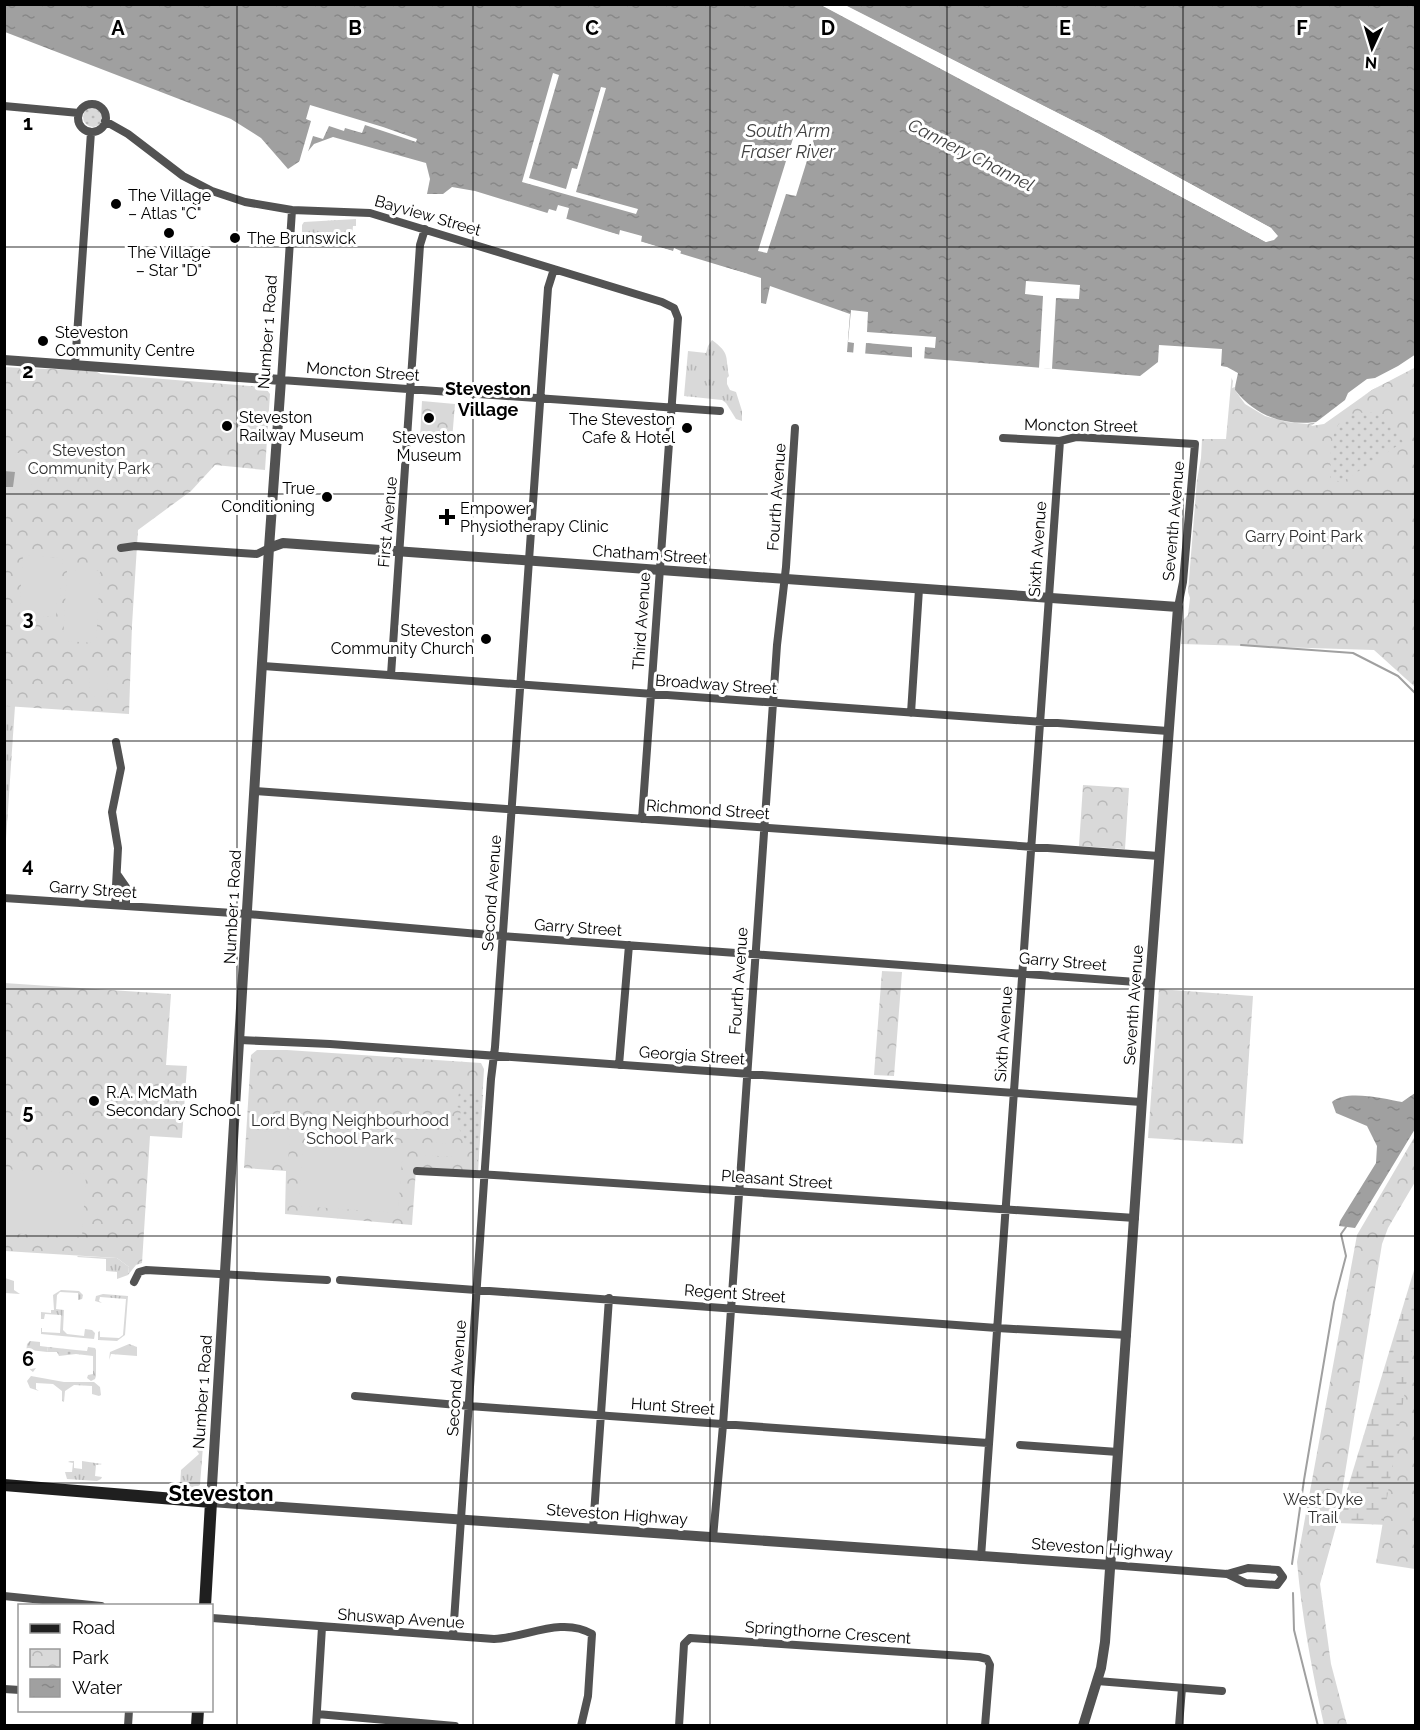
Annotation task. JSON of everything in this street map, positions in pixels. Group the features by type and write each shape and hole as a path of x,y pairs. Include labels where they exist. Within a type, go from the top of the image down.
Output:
{"main road":[{"name":"Steveston Highway","path":"4,1485 211,1502"},
{"name":"Number 1 Road","path":"205,1604 211,1502"}],"street":[{"path":"87,104 96,104 103,109 105,121 98,130 91,132 80,125 79,113 87,104"},
{"path":"4,106 79,113"},
{"name":"Bayview Street","path":"105,121 128,134 183,176 212,191 262,206 292,210 360,211 668,304 677,312 678,318"},
{"path":"75,365 91,132"},
{"name":"Number 1 Road","path":"211,1502 269,548 292,210"},
{"name":"First Avenue","path":"391,675 420,245 425,229"},
{"name":"Second Avenue","path":"453,1636 548,288 554,269"},
{"name":"Third Avenue","path":"642,819 678,318"},
{"name":"Moncton Street","path":"4,360 720,411"},
{"name":"Fourth Avenue","path":"713,1538 723,1425 777,645 785,579 795,428"},
{"name":"Moncton Street","path":"1003,438 1060,441 1076,437 1195,446"},
{"name":"Sixth Avenue","path":"981,1557 1060,441"},
{"name":"Seventh Avenue","path":"1083,1725 1097,1681 1105,1642 1168,731 1195,446"},
{"name":"Chatham Street","path":"122,548 135,546 257,554 283,543 1178,607"},
{"path":"911,713 919,589"},
{"name":"Broadway Street","path":"263,666 1168,731"},
{"path":"115,905 118,848 112,812 121,768 116,742"},
{"name":"Richmond Street","path":"255,791 1159,856"},
{"path":"117,874 126,887 126,906"},
{"name":"Garry Street","path":"4,898 248,914 502,936 1150,983"},
{"path":"620,1065 629,945"},
{"name":"Georgia Street","path":"240,1040 330,1044 1141,1102"},
{"name":"Pleasant Street","path":"417,1171 1135,1218"},
{"path":"134,1282 139,1272 146,1270 327,1280"},
{"name":"Regent Street","path":"340,1280 997,1328 1127,1335"},
{"path":"593,1529 609,1298"},
{"name":"Hunt Street","path":"355,1396 988,1443"},
{"path":"1020,1445 1118,1452"},
{"name":"Steveston Highway","path":"211,1502 1227,1574 1248,1568 1278,1570 1283,1577 1277,1585 1246,1583 1227,1574"},
{"path":"4,1596 90,1604"},
{"name":"Shuswap Avenue","path":"213,1618 322,1628 503,1639 546,1629 573,1628 586,1631 592,1634 588,1696 581,1725"},
{"path":"316,1725 322,1628"},
{"name":"Springthorne Crescent","path":"680,1725 684,1644 690,1638 987,1659 990,1665 985,1725"},
{"path":"1097,1681 1222,1691"},
{"path":"1179,1725 1182,1688"},
{"path":"316,1714 455,1725"}],"green space":[{"path":"93,107 100,110 103,117 100,124 93,127 86,124 83,117 86,110"},
{"path":"356,219 352,236 345,236 344,246 302,243 304,222"},
{"path":"712,340 725,353 729,376 727,384 730,390 736,392 742,411 742,421 736,419 722,400 684,396 688,351 706,353"},
{"name":"Garry Point Park","path":"1415,363 1415,687 1374,650 1181,644 1182,621 1188,615 1190,598 1188,592 1202,439 1226,439 1232,373 1236,380 1235,390 1245,404 1265,416 1307,424 1323,421 1370,387"},
{"name":"Steveston Community Park","path":"4,367 95,371 101,374 261,387 270,394 265,470 215,465 191,491 138,530 129,714 5,706"},
{"path":"422,401 455,404 452,440 420,438"},
{"path":"1371,412 1386,420 1403,442 1342,482 1330,479 1332,444 1336,428 1349,415"},
{"path":"64,440 94,442 92,461 62,458"},
{"path":"4,452 34,454 31,497 5,495"},
{"path":"23,555 63,558 60,601 57,601 56,617 20,615 21,599 33,599 20,598"},
{"path":"67,570 100,571 96,643 63,641"},
{"path":"90,674 108,676 107,697 89,696"},
{"path":"4,706 15,706 6,839 4,838"},
{"path":"1083,785 1129,788 1125,849 1079,846"},
{"path":"882,971 902,972 894,1076 874,1075"},
{"name":"R.A. McMath Secondary School","path":"4,983 171,994 166,1065 187,1066 182,1138 150,1136 142,1263 136,1265 128,1275 129,1267 117,1258 5,1251"},
{"path":"1159,989 1253,996 1243,1144 1148,1138"},
{"name":"Lord Byng Neighbourhood School Park","path":"257,1050 481,1063 484,1069 478,1173 416,1169 412,1225 285,1214 286,1171 244,1168 251,1055"},
{"path":"459,1093 483,1095 478,1162 458,1127 460,1123 456,1122 456,1117 460,1117 461,1108 456,1107"},
{"path":"249,1130 290,1133 288,1163 247,1160"},
{"name":"West Dyke Trail","path":"1415,1136 1415,1182 1388,1228 1382,1244 1337,1523 1320,1584 1331,1664 1347,1725 1324,1725 1308,1644 1297,1562 1357,1235"},
{"path":"304,1141 403,1149 398,1213 299,1206"},
{"path":"425,1142 454,1144 453,1157 424,1155"},
{"path":"4,1169 86,1174 82,1237 5,1233"},
{"path":"78,1256 117,1258 129,1267 128,1275 117,1279 117,1272 106,1271 106,1259"},
{"path":"1415,1267 1415,1526 1337,1523"},
{"path":"5,1278 14,1281 14,1290 20,1294 5,1293"},
{"path":"61,1290 79,1291 83,1295 82,1299 78,1300 78,1293 60,1292 57,1295 56,1309 64,1310 63,1330 67,1334 84,1336 85,1329 92,1330 95,1333 94,1339 41,1334 41,1328 42,1332 60,1333 61,1315 45,1314 44,1319 41,1319 41,1312 51,1313 51,1310 54,1310 53,1295"},
{"path":"103,1294 128,1296 125,1335 117,1341 98,1340 98,1332 100,1331 100,1337 119,1338 123,1335 126,1299 100,1297 99,1301 102,1303 95,1301 96,1296"},
{"path":"1415,1332 1416,1569 1376,1563"},
{"path":"30,1341 40,1342 40,1346 48,1347 47,1352 30,1350 29,1366 31,1369 36,1368 33,1372 28,1366 26,1360 27,1344"},
{"path":"129,1344 137,1347 137,1356 111,1354 109,1360 110,1352"},
{"path":"48,1347 76,1350 76,1354 59,1356 57,1352 47,1352"},
{"path":"88,1347 96,1350 96,1376 91,1381 87,1378 88,1375 93,1374 93,1356 76,1354 76,1350 87,1351"},
{"path":"31,1376 64,1382 94,1382 100,1387 101,1395 92,1394 92,1386 74,1385 65,1391 64,1402 62,1391 53,1384 36,1383 36,1389 39,1391 30,1388 27,1381"},
{"path":"203,1446 200,1485 193,1489 180,1488 181,1470 199,1454 196,1449"},
{"path":"74,1461 74,1468 82,1469 82,1461 102,1464 96,1465 95,1476 102,1477 101,1479 97,1481 67,1479 65,1472 72,1472 73,1463 68,1462"}],"water":[{"name":"South Arm Fraser River","path":"4,5 822,5 1266,242 1277,236 1271,228 1099,134 845,5 1415,5 1415,363 1323,421 1298,423 1263,414 1244,400 1235,390 1232,376 1221,366 1222,349 1159,345 1158,362 1140,376 847,352 850,314 770,286 766,304 761,303 761,278 475,191 452,187 443,194 427,194 430,179 426,163 333,137 314,144 300,161 288,169 261,138 231,119 5,32"},
{"path":"4,471 15,472 13,487 5,487"},
{"path":"1415,1093 1415,1129 1355,1228 1339,1226 1376,1163 1377,1146 1367,1126 1336,1113 1332,1102 1338,1098 1356,1095 1402,1102"}],"pier":[{"path":"829,4 1267,238 1274,236 1269,230 1179,180 971,74 842,4 1099,134 1271,228 1278,236 1266,242 821,5"},
{"path":"553,73 559,75 529,178 566,189 572,168 577,169 601,87 606,88 576,192 638,209 636,214 522,182"},
{"path":"310,105 383,127 417,139 416,142 365,125 362,133 329,126 323,139 313,136 306,158 298,166 311,121 306,119"},
{"path":"795,132 814,138 796,196 786,194 767,253 758,251"},
{"path":"502,202 547,214 549,209 556,211 558,205 569,208 566,220 619,235 620,230 642,236 641,242 673,251 674,248 681,251 680,255 748,274 748,276"},
{"path":"1026,281 1080,285 1079,299 1056,298 1052,369 1039,368 1043,296 1025,294"},
{"path":"851,310 868,312 867,332 936,337 935,348 925,347 924,361 912,360 912,347 866,343 865,356 853,355 854,343 848,342"},
{"path":"1416,354 1416,367 1372,390 1324,424 1311,426 1345,400 1348,393 1367,379 1375,378"},
{"path":"1221,366 1238,373 1235,387 1232,388 1233,381 1230,375 1221,370"}],"waterway":[{"path":"1241,645 1353,653 1398,676 1416,694"},
{"path":"1292,1564 1334,1302 1346,1256 1341,1234 1346,1227"},
{"path":"1293,1593 1294,1630 1318,1726"}],"place":[{"name":"The Village – Atlas \"C\"","path":"116,204"},
{"name":"The Village – Star \"D\"","path":"169,233"},
{"name":"The Brunswick","path":"235,238"},
{"name":"Steveston Community Centre","path":"43,341"},
{"name":"Steveston Museum","path":"429,418"},
{"name":"Steveston Railway Museum","path":"227,426"},
{"name":"The Steveston Cafe & Hotel","path":"687,428"},
{"name":"True Conditioning","path":"327,497"},
{"name":"Empower Physiotherapy Clinic","path":"447,517"},
{"name":"Steveston Community Church","path":"486,639"},
{"name":"R.A. McMath Secondary School","path":"94,1101"}],"district":[{"name":"Steveston Village","path":"488,399"},
{"name":"Steveston","path":"221,1493"}],"water label":[{"name":"Cannery Channel","path":"971,155"}]}
